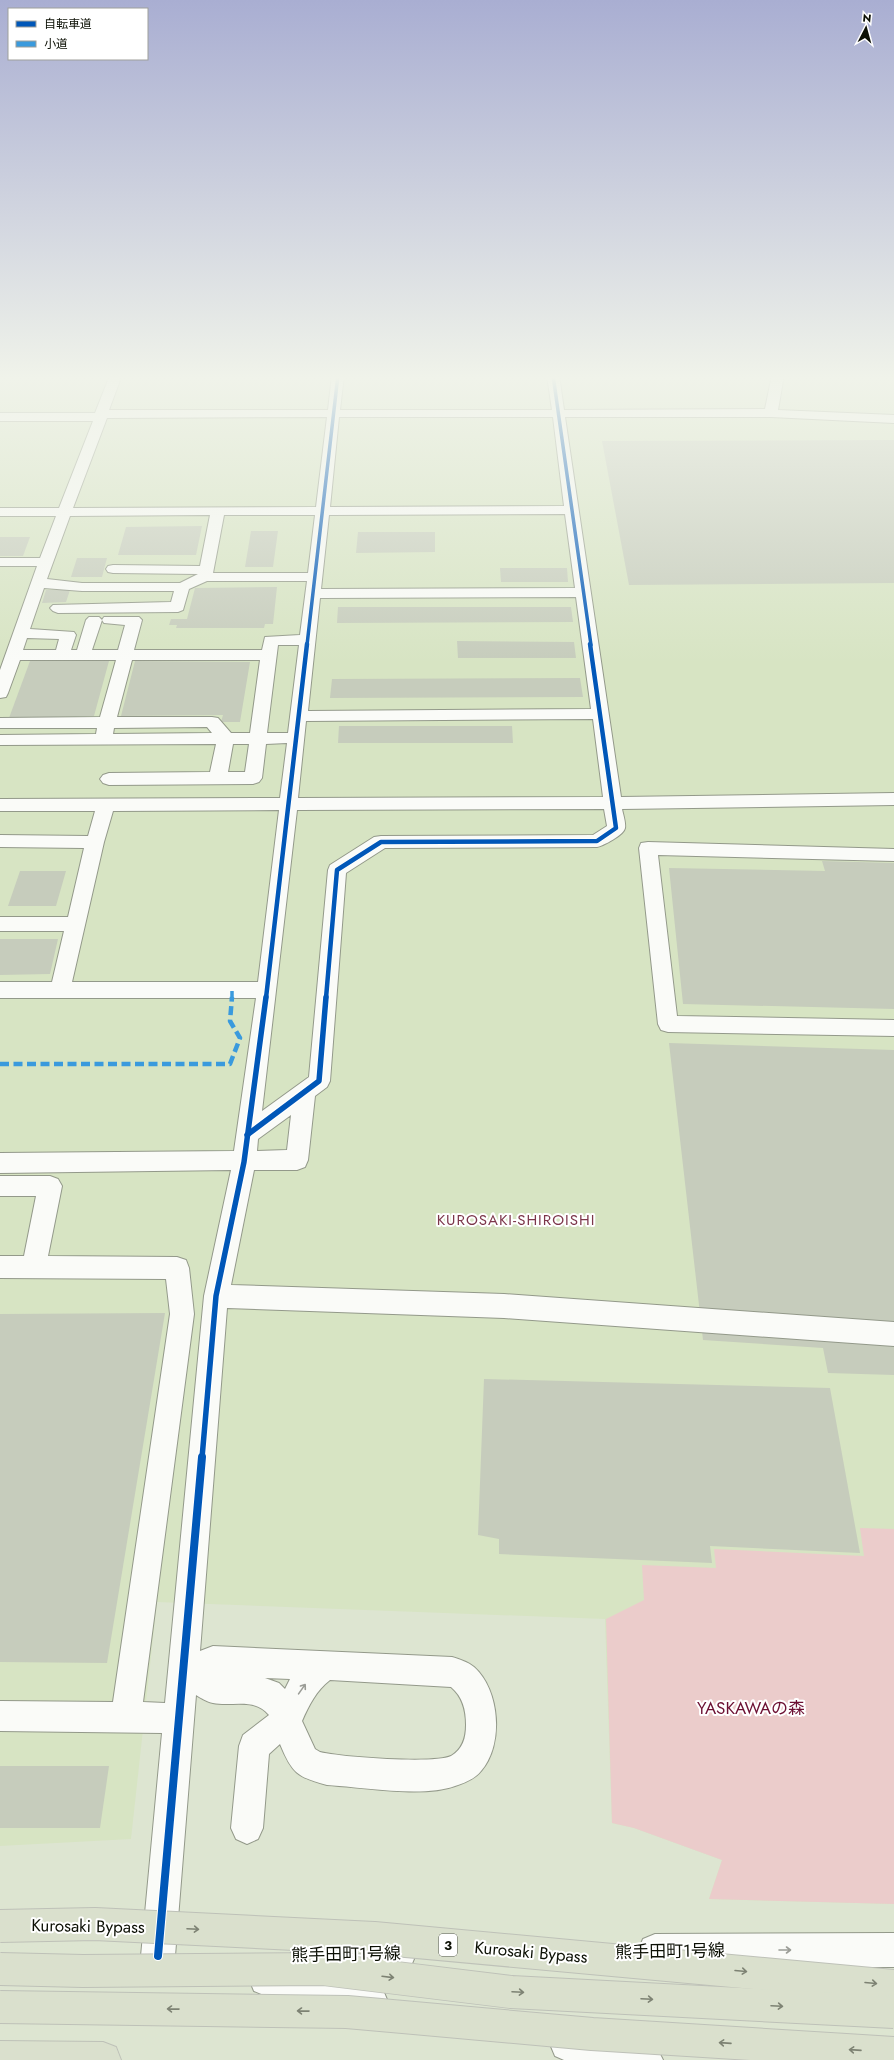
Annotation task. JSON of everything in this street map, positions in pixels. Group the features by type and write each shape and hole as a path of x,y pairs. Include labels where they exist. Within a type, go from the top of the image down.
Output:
{"highway":[{"name":"Kurosaki Bypass","path":"0,1926 95,1924 374,1938 894,1986"},
{"path":"0,1969 83,1971 323,1969 511,1992 894,2012"},
{"path":"0,2007 347,2012 592,2034 894,2053"},
{"path":"0,2059 103,2060"}],"street":[{"path":"0,693 80,471"},
{"path":"158,1956 216,1296 244,1162 267,990 287,804 313,594 326,471"},
{"path":"247,1135 320,1081 337,870 381,842 597,841 616,828 566,471"},
{"path":"0,512 571,510"},
{"path":"206,574 218,512"},
{"path":"0,562 46,562"},
{"path":"113,569 206,574 315,577"},
{"path":"39,582 82,587 182,587 206,574"},
{"path":"58,608 178,606 182,587"},
{"path":"313,594 582,592"},
{"path":"24,627 94,620 134,620 103,738"},
{"path":"83,655 94,620"},
{"path":"24,627 68,635 62,655"},
{"path":"109,779 253,778 271,640 307,640"},
{"path":"14,655 269,655"},
{"path":"298,716 599,714"},
{"path":"0,723 212,722 226,738"},
{"path":"0,740 103,738 295,738"},
{"path":"218,778 226,738"},
{"path":"0,804 612,803 894,799"},
{"path":"60,990 95,842 106,805"},
{"path":"0,841 95,842"},
{"path":"894,855 648,848 668,1024 894,1028"},
{"path":"0,924 75,924"},
{"path":"0,990 267,990"},
{"path":"0,1163 244,1162 297,1160 304,1092"},
{"path":"0,1186 50,1186 34,1267"},
{"path":"0,1267 177,1268 182,1314 126,1717"},
{"path":"216,1296 504,1306 894,1334"},
{"path":"213,1661 440,1670 456,1673 464,1678 474,1690 479,1701 481,1725 478,1745 470,1761 454,1771 433,1775 327,1769 315,1766 304,1760 279,1703 268,1694 252,1689 213,1688 183,1671 213,1661"},
{"path":"247,1828 254,1746 286,1720 300,1691 311,1676 326,1665"},
{"path":"0,1716 179,1718"},
{"name":"熊手田町1号線","path":"0,1964 158,1956 894,1950"},
{"name":"熊手田町1号線","path":"158,1956 645,2060"}],"shaded area":[{"path":"0,471 894,471 894,1904 709,1899 722,1860 634,1828 612,1823 605,1619 157,1602 131,1839 0,1846"}],"green space":[{"name":"YASKAWAの森","path":"860,1528 894,1529 894,1904 709,1899 722,1860 634,1828 612,1823 606,1619 644,1600 642,1565 716,1568 714,1549 864,1556"}],"building":[{"path":"608,471 894,471 894,583 629,585"},
{"path":"202,526 196,555 118,555 126,527"},
{"path":"251,531 278,531 273,567 245,567"},
{"path":"358,532 435,532 435,552 356,553"},
{"path":"0,537 30,537 23,556 0,556"},
{"path":"77,558 107,558 102,577 71,577"},
{"path":"500,568 567,568 568,582 501,582"},
{"path":"277,587 273,624 265,624 264,628 176,628 177,625 169,625 171,619 187,619 195,588"},
{"path":"46,590 70,590 66,602 42,603"},
{"path":"338,607 571,607 573,622 337,623"},
{"path":"457,641 574,642 576,658 458,658"},
{"path":"30,661 109,661 94,716 9,718"},
{"path":"135,661 250,662 240,722 221,722 223,715 121,716"},
{"path":"580,678 583,697 330,698 332,679"},
{"path":"339,726 512,726 513,743 338,743"},
{"path":"822,861 894,863 894,1009 683,1004 669,868 825,871"},
{"path":"20,871 66,871 56,906 8,906"},
{"path":"0,939 58,939 50,974 0,975"},
{"path":"669,1043 894,1050 894,1375 828,1373 823,1348 703,1340"},
{"path":"165,1313 107,1663 0,1662 0,1314"},
{"path":"484,1379 830,1388 860,1553 710,1546 712,1563 499,1554 499,1539 478,1535"},
{"path":"0,1766 109,1766 100,1828 0,1828"}],"marked path":[{"path":"0,1064 230,1064 240,1038 230,1021 232,991"}],"cycle path":[{"path":"158,1956 216,1296 244,1162 267,990 327,471"},
{"path":"247,1135 319,1081 337,870 381,842 597,841 616,828 566,471"}],"district":[{"name":"KUROSAKI-SHIROISHI","path":"516,1220"}]}
